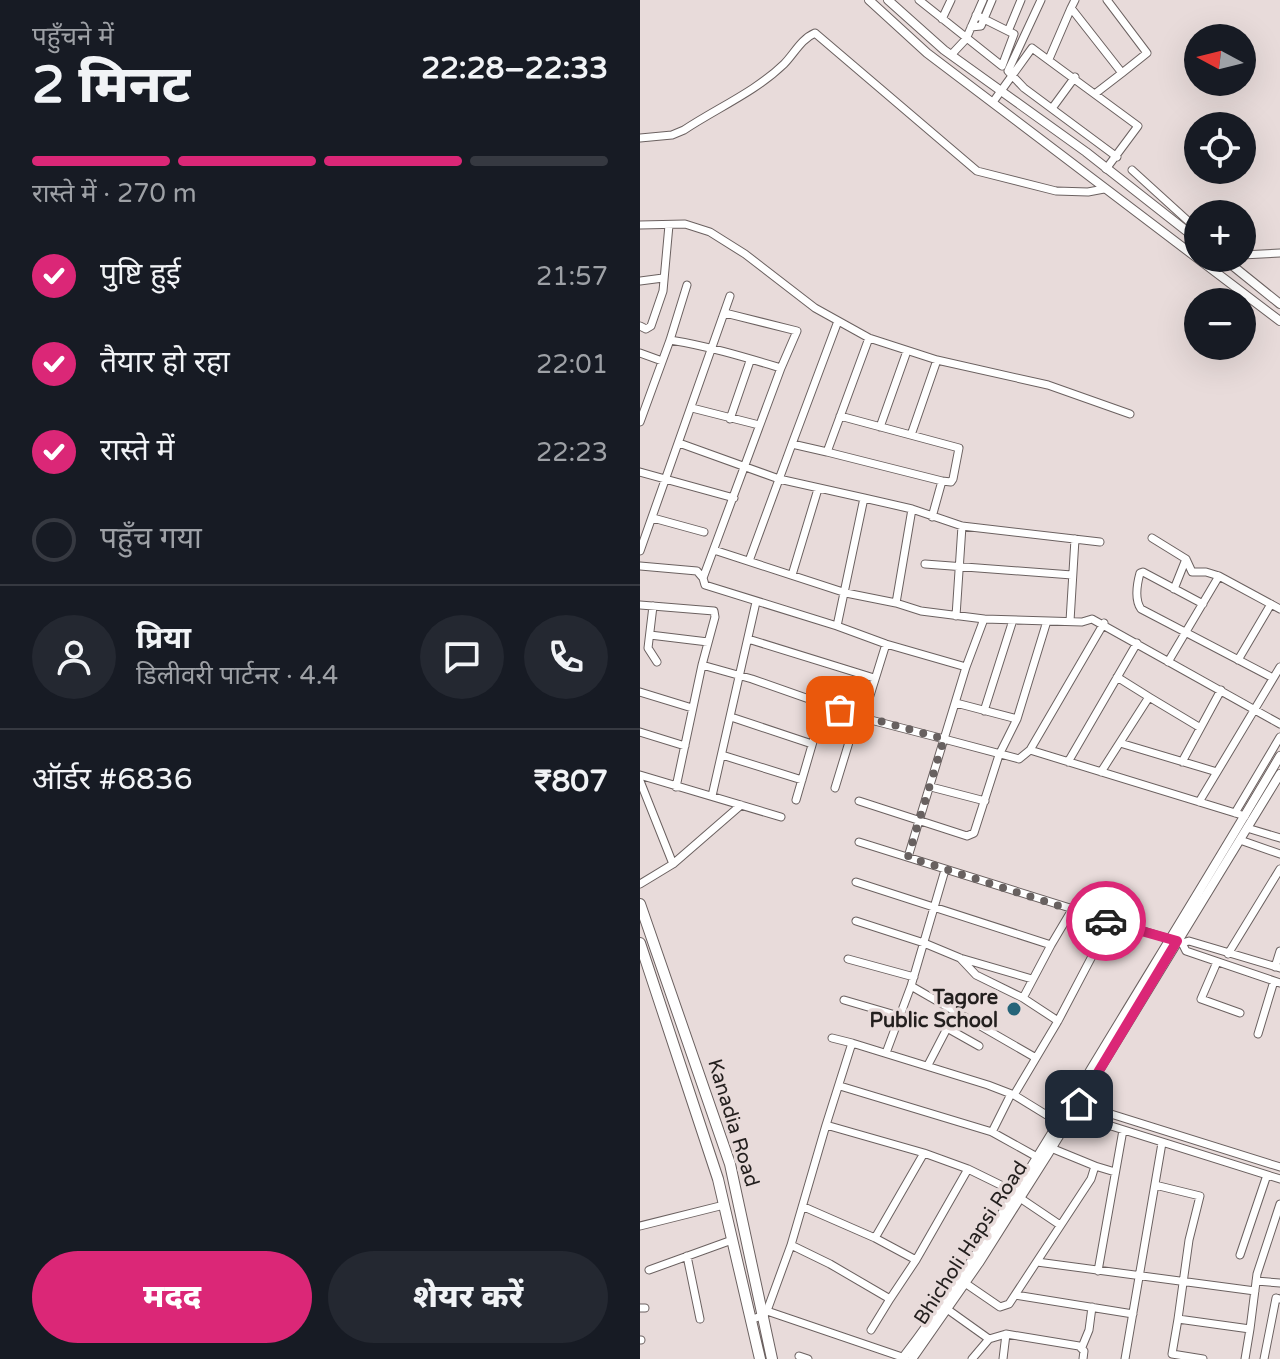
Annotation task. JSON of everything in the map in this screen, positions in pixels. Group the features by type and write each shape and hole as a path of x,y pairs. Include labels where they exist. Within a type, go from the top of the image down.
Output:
{"main road":[{"name":"Kanadia Road","path":"640,904 730,1164 766,1313 772,1359"},
{"name":"Kanadia Road","path":"640,943 723,1199 760,1359"},
{"path":"679,1057 692,1053"},
{"path":"723,1199 736,1190"}],"street":[{"path":"869,0 927,53 1280,321"},
{"path":"889,0 951,55 1184,229"},
{"path":"919,0 1002,66 1015,37 1009,29 980,17"},
{"path":"942,19 951,0"},
{"path":"980,17 983,0"},
{"path":"951,55 966,39 971,27 992,0"},
{"path":"1009,29 1021,0"},
{"path":"1041,0 1008,71 1024,88 1117,157"},
{"path":"1096,93 1147,53 1107,0"},
{"path":"1049,59 1073,4"},
{"path":"1073,4 1122,73"},
{"path":"640,138 672,135 684,130 756,87 782,66 807,36 815,33 977,171 1056,191 1104,189"},
{"path":"993,102 1032,48 1139,127 1106,169"},
{"path":"1053,107 1075,77"},
{"path":"1132,170 1184,217"},
{"path":"640,225 685,224 710,232 745,254 808,303 869,338 937,360 1048,385 1130,414"},
{"path":"640,326 646,329 651,326 663,291 669,225"},
{"path":"1256,254 1280,253"},
{"path":"1240,272 1280,304"},
{"path":"641,283 663,278"},
{"path":"640,422 687,285"},
{"path":"640,551 730,296"},
{"path":"703,578 797,331 725,313"},
{"path":"749,561 838,321"},
{"path":"827,452 869,338"},
{"path":"670,340 713,347 750,361 781,368"},
{"path":"880,427 907,351"},
{"path":"640,353 662,361"},
{"path":"911,435 937,360"},
{"path":"730,419 750,361"},
{"path":"692,408 759,425"},
{"path":"792,444 942,481 951,482 953,479 959,448 840,416"},
{"path":"679,443 779,479 912,509 962,526 1100,542"},
{"path":"640,472 734,498"},
{"path":"932,517 942,481"},
{"path":"792,575 818,489"},
{"path":"837,626 864,498"},
{"path":"896,603 912,509"},
{"path":"653,518 704,532"},
{"path":"956,616 962,526"},
{"path":"1152,538 1186,559 1192,572 1219,576 1280,609"},
{"path":"1070,621 1075,539"},
{"path":"714,550 846,593 921,611 984,619 1082,622 1092,619 1280,724"},
{"path":"1174,589 1186,559"},
{"path":"925,564 1072,575"},
{"path":"640,566 697,571 705,585 966,667"},
{"path":"1203,604 1141,572 1137,587 1138,605 1273,678"},
{"path":"1168,662 1219,576"},
{"path":"712,796 756,602"},
{"path":"1238,660 1271,604"},
{"path":"640,605 714,611 676,787"},
{"path":"653,606 650,635 644,646 657,662"},
{"path":"908,857 966,667 984,619"},
{"path":"984,711 1013,620"},
{"path":"859,801 971,835 999,755 1017,719 1047,621"},
{"path":"702,665 860,717 1019,759 1030,750 1104,623"},
{"path":"650,635 708,642"},
{"path":"748,639 874,678"},
{"path":"1068,762 1137,643"},
{"path":"835,788 886,644"},
{"path":"1199,802 1280,667"},
{"path":"1117,677 1199,727"},
{"path":"1182,762 1221,690"},
{"path":"640,692 692,708"},
{"path":"1101,772 1149,697"},
{"path":"956,703 1017,719"},
{"path":"796,800 824,704"},
{"path":"731,717 812,744"},
{"path":"640,732 685,746"},
{"path":"750,1320 766,1313 906,1359 1018,1195 1058,1122 1176,941 1280,737"},
{"path":"1120,743 1217,772"},
{"path":"1030,750 1240,815"},
{"path":"722,755 802,780"},
{"path":"1240,815 1280,756"},
{"name":"Bhicholi Hapsi Road","path":"906,1359 965,1283 1018,1195 1073,1114 1280,774"},
{"path":"640,778 781,817"},
{"path":"640,778 673,864"},
{"path":"931,787 985,801"},
{"path":"640,884 673,864 741,805"},
{"path":"1247,828 1280,838"},
{"path":"1240,840 1280,854"},
{"path":"859,842 1176,941 1189,941 1278,967 1280,951"},
{"path":"1228,954 1280,869"},
{"path":"886,1053 912,982 945,870"},
{"path":"856,882 1051,945"},
{"path":"1023,998 1073,908"},
{"path":"856,921 960,958 1032,979"},
{"path":"992,1132 1058,1021 1110,922"},
{"path":"1176,941 1186,951 1277,982 1258,1034"},
{"path":"960,958 976,975 1023,998 1058,1021"},
{"path":"848,959 912,982 955,1013 1036,1058"},
{"path":"1217,962 1201,999 1240,1013"},
{"path":"844,1000 899,1016"},
{"path":"928,1065 955,1013"},
{"path":"947,1028 979,1046"},
{"path":"832,1038 928,1065 1013,1094 1058,1122"},
{"path":"766,1313 804,1207 852,1043"},
{"path":"840,1086 992,1132 1037,1157"},
{"path":"1079,1104 1280,1167"},
{"path":"1073,1114 1280,1179"},
{"path":"826,1125 968,1169 1018,1195 1060,1225"},
{"path":"1098,1271 1123,1130"},
{"path":"1125,1359 1162,1143"},
{"path":"1051,1148 1115,1172"},
{"path":"875,1238 924,1153"},
{"path":"965,1283 1000,1307 1009,1304 1091,1179 1095,1166"},
{"path":"871,1330 916,1260 968,1169"},
{"path":"1240,1255 1267,1175"},
{"path":"1155,1185 1200,1196 1182,1282 1172,1357 1203,1359"},
{"path":"640,1226 723,1199"},
{"path":"1245,1359 1256,1281 1280,1204"},
{"path":"804,1207 916,1260"},
{"path":"649,1270 732,1240"},
{"path":"791,1245 890,1299"},
{"path":"687,1256 700,1319"},
{"path":"1037,1262 1255,1291"},
{"path":"1256,1281 1280,1283"},
{"path":"1015,1295 1133,1314"},
{"path":"1264,1359 1276,1298 1280,1299"},
{"path":"1083,1359 1082,1347 1089,1330 1092,1307"},
{"path":"947,1309 989,1339"},
{"path":"1178,1319 1250,1329"},
{"path":"972,1359 989,1339 1006,1334 1082,1347"},
{"path":"1003,1359 1006,1334"},
{"path":"799,1356 808,1359"}],"way so far":[{"path":"840,710 944,739 908,857 1106,921"}],"place":[{"name":"Tagore Public School","path":"1014,1009"}],"route":[{"path":"1079,1104 1177,941 1106,921"}]}
